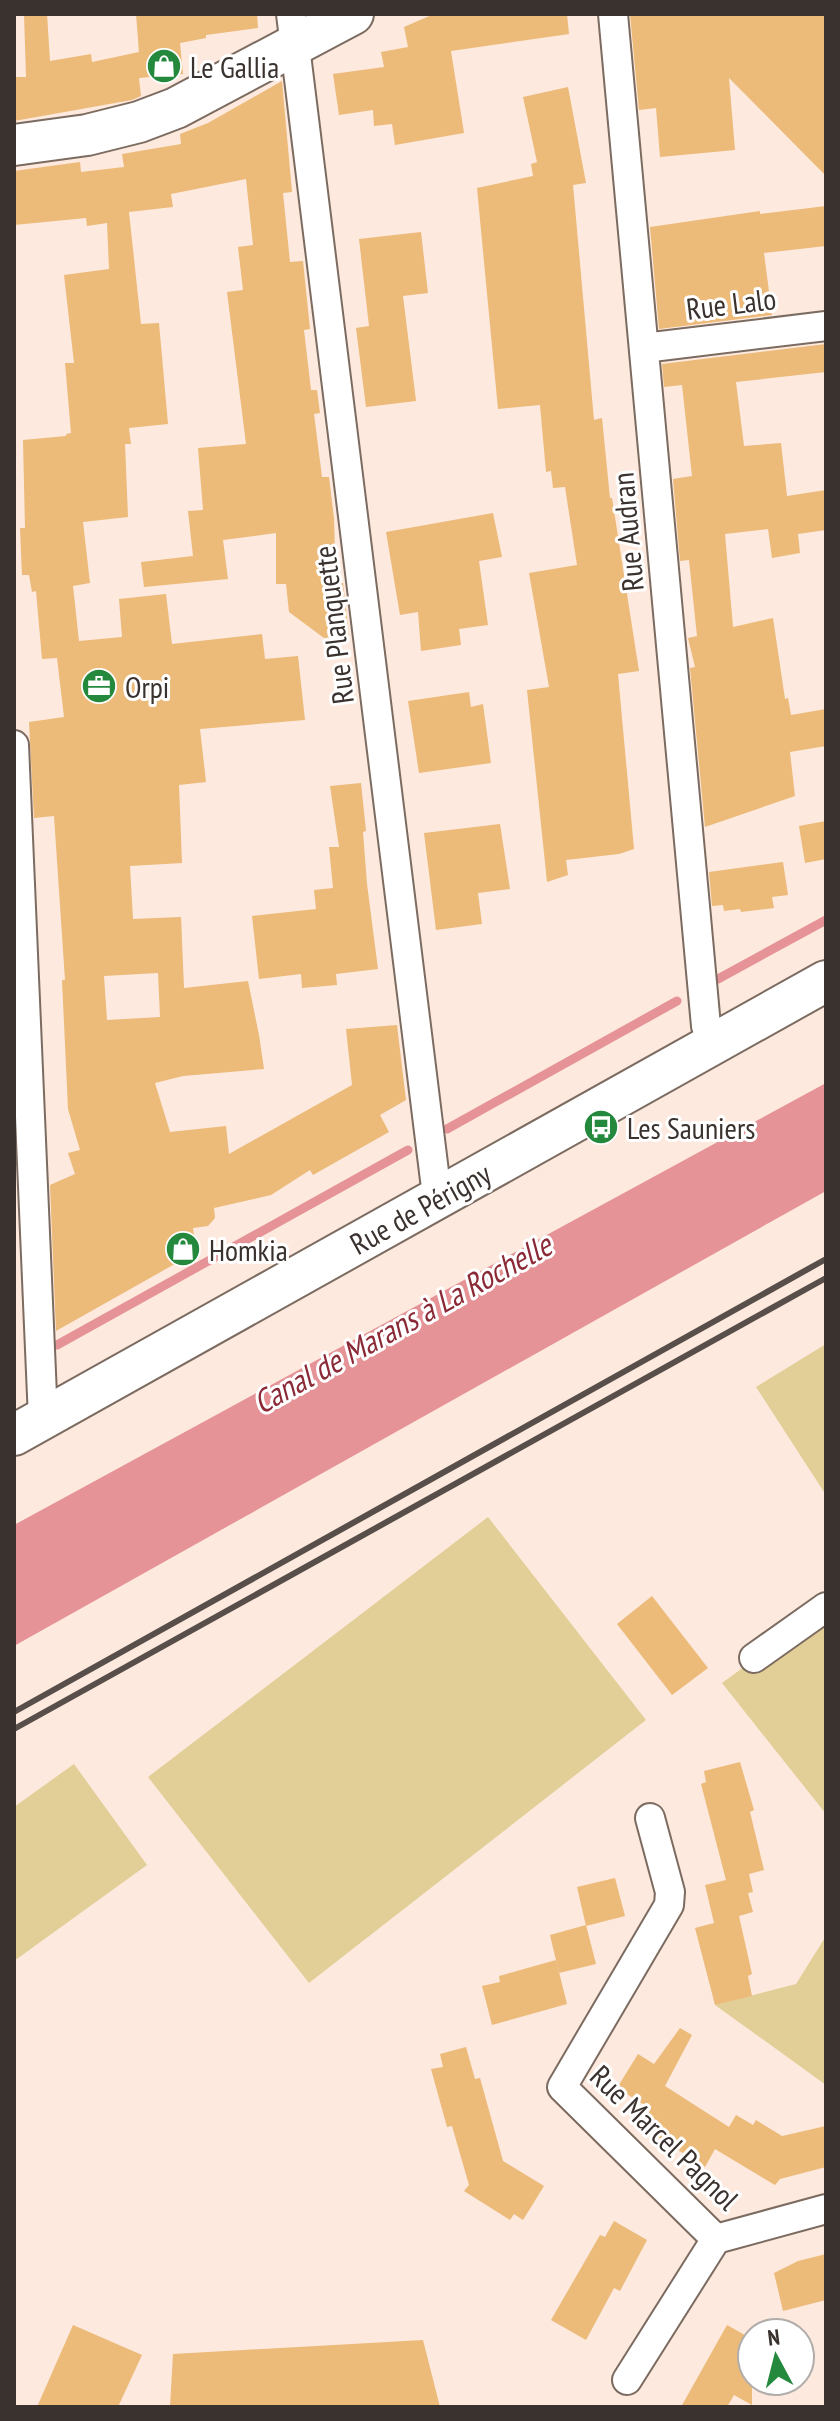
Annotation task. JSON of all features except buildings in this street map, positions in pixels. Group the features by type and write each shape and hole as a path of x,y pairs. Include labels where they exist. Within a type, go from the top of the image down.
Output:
{"street":[{"path":"14,145 87,135 139,122 176,108 293,29 353,14"},
{"name":"Rue Audran","path":"613,14 706,1026 713,1044"},
{"name":"Rue Planquette","path":"293,29 433,1165 441,1197"},
{"name":"Rue Lalo","path":"644,348 826,326"},
{"path":"14,745 29,1427"},
{"name":"Rue de Périgny","path":"29,1427 826,981"},
{"path":"754,1658 826,1607"},
{"name":"Rue Marcel Pagnol","path":"650,1818 670,1892 669,1905 562,2087 716,2239 826,2209"},
{"path":"627,2380 716,2239"}],"shaded area":[{"path":"826,1344 826,1495 756,1387"},
{"path":"488,1517 646,1720 309,1983 148,1777"},
{"path":"826,1607 826,1814 722,1683"},
{"path":"74,1764 147,1865 14,1961 14,1807"},
{"path":"826,1936 826,2085 715,2005 796,1984"}],"water":[{"name":"Canal de Marans à La Rochelle","path":"826,1083 826,1191 14,1646 14,1525"}],"waterway":[{"path":"718,979 826,920"},
{"path":"447,1129 677,1001"},
{"path":"57,1345 408,1150"}],"railway":[{"path":"14,1712 826,1259"},
{"path":"14,1729 826,1278"}],"place":[{"name":"Le Gallia","path":"164,66"},
{"name":"Orpi","path":"99,686"},
{"name":"Les Sauniers","path":"601,1127"},
{"name":"Homkia","path":"183,1249"}]}
